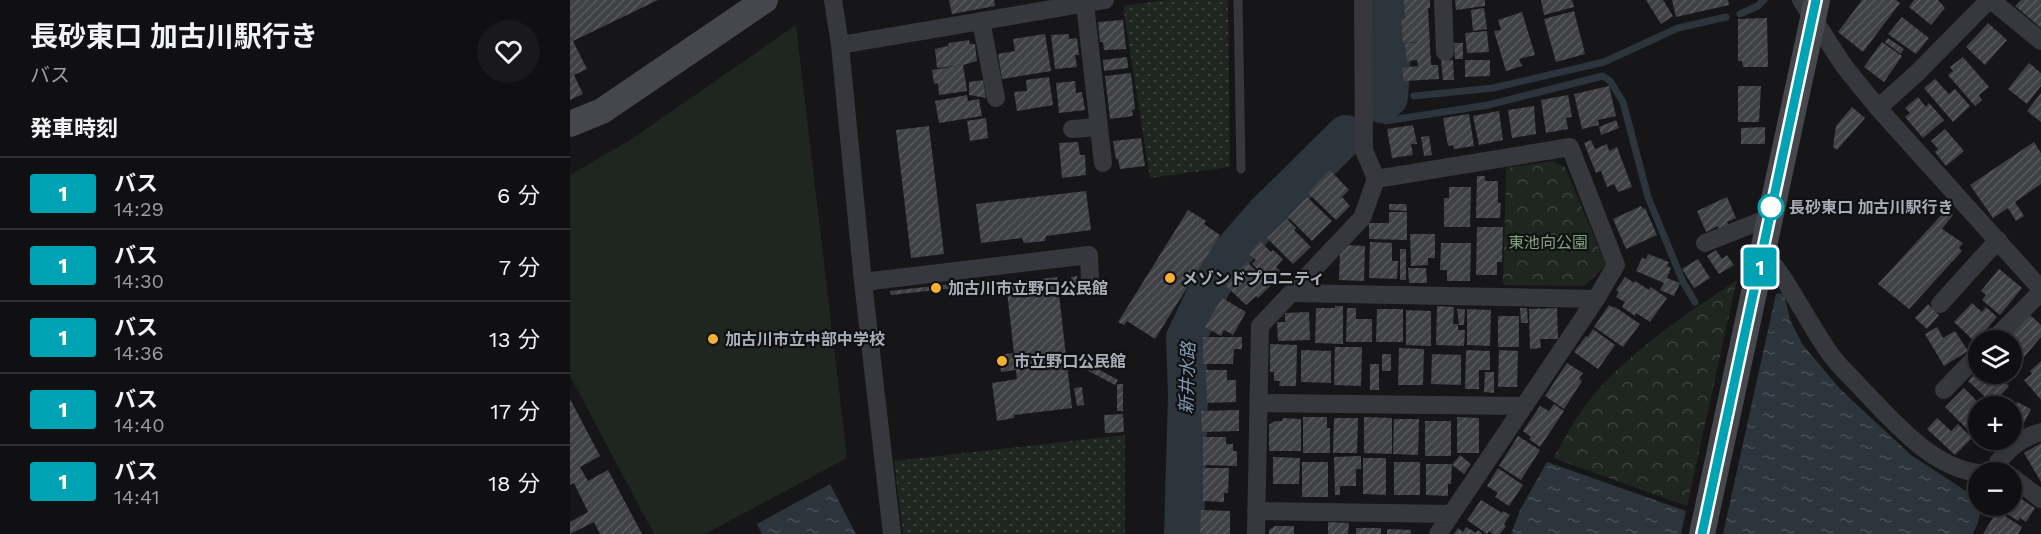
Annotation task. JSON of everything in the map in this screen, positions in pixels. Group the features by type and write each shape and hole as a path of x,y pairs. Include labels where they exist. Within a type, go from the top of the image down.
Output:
{"street":[{"path":"570,124 602,111 765,0"},
{"path":"833,0 840,45 863,282 892,534"},
{"path":"840,45 1105,0"},
{"path":"1256,534 1260,326 1362,218 1376,179 1364,150 1363,0"},
{"path":"1443,0 1445,52"},
{"path":"1878,108 1917,73 1990,0 2041,41"},
{"path":"1084,4 1103,164"},
{"path":"1810,6 1844,66 1878,108 2041,290 2003,330"},
{"path":"1702,534 1763,252 1810,6"},
{"path":"981,21 996,98"},
{"path":"1072,129 1099,127"},
{"path":"1376,179 1569,147 1616,265 1596,299 1438,534"},
{"path":"1705,243 1768,218"},
{"path":"1940,304 1998,240"},
{"path":"1763,252 1776,266 1834,359 1886,414 1925,449 1954,467 1968,470"},
{"path":"863,282 1089,255 1090,280"},
{"path":"1293,293 1596,299"},
{"path":"1944,390 1968,365"},
{"path":"1258,403 1523,406"},
{"path":"1998,462 2013,444 2041,432"},
{"path":"2022,485 2041,499"},
{"path":"1256,511 1451,514"}],"lane":[{"path":"1238,0 1241,169"}],"green space":[{"path":"1167,0 1228,0 1230,167 1150,178 1123,6"},
{"name":"加古川市立中部中学校","path":"796,25 847,458 705,534 654,534 570,376 570,175 630,140"},
{"name":"東池向公園","path":"1552,161 1565,167 1606,265 1584,286 1503,285 1506,168"},
{"path":"1737,280 1687,506 1553,458 1576,418 1617,370 1656,337"},
{"path":"1125,435 1125,534 903,534 894,461"}],"water":[{"path":"1784,293 1790,320 1803,345 1840,389 1911,455 1968,492 1968,516 1980,516 1973,534 1723,534 1776,294"},
{"path":"1547,462 1686,511 1681,534 1511,534 1520,510"},
{"path":"830,484 856,534 762,534 757,524"}],"building":[{"path":"570,0 658,0 573,41 587,69 574,75 583,94 570,100"},
{"path":"949,0 994,0 995,6 952,14"},
{"path":"1404,0 1430,0 1430,8 1428,8 1431,65 1438,65 1439,79 1404,81 1402,68 1418,66 1417,60 1407,61 1405,44 1418,42 1403,43 1401,20 1405,19"},
{"path":"1455,0 1485,0 1485,6 1456,10"},
{"path":"1541,0 1572,0 1574,7 1544,15"},
{"path":"1646,0 1663,0 1673,16 1661,24"},
{"path":"1672,0 1728,0 1729,5 1676,17"},
{"path":"1862,0 1896,0 1900,3 1863,52 1838,32"},
{"path":"1914,0 1938,0 1945,8 1931,25 1909,7"},
{"path":"2021,0 2041,0 2041,28 2015,6"},
{"path":"1484,8 1487,29 1473,31 1471,10"},
{"path":"1574,11 1585,54 1556,62 1544,19"},
{"path":"1522,12 1535,55 1519,59 1522,66 1506,71 1494,31 1501,30 1498,20"},
{"path":"1902,17 1929,38 1916,54 1888,34"},
{"path":"1767,18 1768,67 1743,67 1742,61 1738,61 1738,19"},
{"path":"1123,20 1126,49 1104,50 1103,42 1100,42 1098,22"},
{"path":"1988,23 2007,40 1985,65 1966,47"},
{"path":"1487,31 1489,52 1467,53 1465,33"},
{"path":"1045,34 1051,71 1002,79 998,54 1015,51 1013,39"},
{"path":"1069,34 1069,39 1077,38 1079,55 1075,55 1077,67 1055,69 1051,35"},
{"path":"1888,38 1904,49 1901,54 1885,42"},
{"path":"969,40 970,44 975,44 977,61 963,65 967,91 939,95 938,83 934,84 932,70 957,66 937,68 935,49 948,46 949,43"},
{"path":"1882,42 1902,56 1884,82 1864,67"},
{"path":"1454,43 1463,43 1463,59 1455,59"},
{"path":"1127,57 1128,68 1104,71 1103,60"},
{"path":"1963,57 1989,87 1979,95 1982,100 1975,106 1948,75 1953,71 1950,67"},
{"path":"1441,60 1453,60 1454,80 1443,80"},
{"path":"1465,60 1490,60 1490,76 1465,77"},
{"path":"2029,63 2041,73 2041,86 2027,104 2008,89"},
{"path":"1131,73 1135,109 1132,110 1133,116 1110,119 1105,76"},
{"path":"1049,77 1053,105 1017,111 1014,92 1027,91 1026,80"},
{"path":"1935,79 1949,94 1955,89 1970,106 1953,122 1924,88"},
{"path":"983,80 986,98 969,95 969,82"},
{"path":"1075,81 1076,93 1082,92 1085,110 1059,113 1056,83"},
{"path":"1609,86 1616,116 1598,120 1599,125 1582,129 1574,94"},
{"path":"1738,86 1761,86 1759,122 1738,122"},
{"path":"2041,93 2041,122 2027,111"},
{"path":"967,95 968,101 979,99 982,116 939,123 935,101"},
{"path":"1568,95 1572,117 1566,118 1568,129 1546,133 1541,100"},
{"path":"1918,97 1926,107 1929,103 1944,120 1923,138 1905,117 1910,113 1905,108"},
{"path":"1534,106 1536,134 1512,138 1508,110"},
{"path":"1852,107 1865,118 1837,150 1833,147 1836,126"},
{"path":"1499,111 1503,140 1479,145 1473,116"},
{"path":"1469,114 1474,146 1454,149 1453,145 1448,146 1443,118"},
{"path":"986,118 988,138 970,141 967,121"},
{"path":"1616,120 1619,128 1601,135 1599,127"},
{"path":"1413,125 1417,144 1411,144 1413,155 1392,158 1387,129"},
{"path":"929,126 944,254 911,258 896,130"},
{"path":"1765,127 1765,144 1741,144 1741,128"},
{"path":"1945,129 1964,151 1946,166 1935,152 1938,149 1931,141"},
{"path":"1429,136 1432,155 1424,156 1421,137"},
{"path":"1141,138 1145,166 1120,169 1113,141"},
{"path":"1591,140 1595,149 1607,144 1609,151 1617,147 1632,187 1618,192 1614,184 1607,187 1601,171 1596,173 1584,143"},
{"path":"1078,142 1080,155 1085,155 1086,175 1062,178 1059,143"},
{"path":"2034,142 2041,153 2041,184 2015,202 2024,216 2016,221 2008,208 1993,218 1970,185"},
{"path":"1330,170 1349,190 1342,197 1350,206 1336,220 1308,193"},
{"path":"1477,176 1485,176 1485,181 1498,181 1498,203 1501,203 1500,218 1476,218"},
{"path":"1449,187 1471,187 1470,227 1444,227 1444,198 1449,198"},
{"path":"1086,191 1091,230 1046,236 1045,241 1024,243 1022,238 981,243 976,204"},
{"path":"1307,197 1332,221 1312,241 1288,217"},
{"path":"1727,197 1736,218 1727,222 1729,226 1719,230 1718,226 1706,232 1697,211"},
{"path":"1389,204 1406,204 1407,211 1389,210"},
{"path":"1641,206 1645,208 1657,235 1626,249 1613,219"},
{"name":"メゾンドプロニティ","path":"1188,210 1206,221 1204,224 1220,235 1155,339 1127,321 1124,325 1118,322"},
{"path":"1945,211 1953,215 1942,229 1963,243 1959,248 1962,251 1909,309 1878,284"},
{"path":"1389,212 1407,212 1407,240 1369,239 1369,223 1389,223"},
{"path":"1287,219 1296,228 1294,230 1311,247 1293,264 1267,238"},
{"path":"1477,227 1503,227 1502,262 1497,262 1497,275 1476,275"},
{"path":"1410,234 1435,234 1435,258 1428,258 1428,265 1411,266"},
{"path":"1260,241 1271,252 1273,250 1283,259 1276,267 1281,272 1271,282 1252,264 1256,260 1249,254"},
{"path":"1370,242 1392,243 1392,261 1398,261 1397,279 1369,278"},
{"path":"1441,243 1471,243 1470,281 1447,281 1447,270 1440,270"},
{"path":"1345,245 1365,246 1364,281 1339,280 1340,253 1342,249 1345,250"},
{"path":"1400,249 1406,249 1406,280 1400,280"},
{"path":"1716,250 1722,259 1727,255 1734,265 1719,274 1707,256"},
{"path":"1648,254 1669,262 1667,266 1671,268 1667,278 1680,283 1674,296 1660,290 1664,283 1636,271 1642,258 1646,259"},
{"path":"1698,259 1710,278 1694,288 1682,269"},
{"path":"1247,262 1271,285 1258,298 1256,296 1246,305 1225,285"},
{"path":"1408,268 1426,268 1427,283 1409,283"},
{"path":"1999,269 2022,288 2000,315 1982,300 1986,295 1981,291"},
{"path":"1077,276 1079,295 1073,295 1071,277"},
{"name":"市立野口公民館","path":"1057,277 1072,408 1014,415 1014,418 997,421 992,383 1017,379 1016,370 1001,372 999,355 1014,353 1006,283"},
{"path":"1625,277 1649,290 1651,287 1667,298 1650,322 1622,307 1625,302 1616,297 1619,292 1616,290"},
{"name":"加古川市立野口公民館","path":"995,279 997,294 982,295 981,285 891,295 890,291"},
{"path":"1222,298 1246,312 1233,335 1224,330 1221,336 1205,327"},
{"path":"1972,303 1982,312 1986,307 1997,317 1986,330 1968,330 1968,335 1954,322"},
{"path":"1928,304 1939,315 1927,329 1915,318"},
{"path":"1609,305 1640,324 1623,347 1594,327"},
{"path":"1335,306 1343,306 1343,344 1315,343 1316,308 1335,308"},
{"path":"1437,306 1454,307 1453,324 1458,324 1458,330 1465,330 1464,346 1436,345"},
{"path":"1347,308 1356,308 1356,319 1372,319 1372,342 1346,342"},
{"path":"1520,308 1527,308 1528,323 1521,323"},
{"path":"1557,308 1558,339 1540,339 1541,348 1530,349 1529,309"},
{"path":"1377,309 1403,309 1403,342 1376,342"},
{"path":"1457,309 1465,309 1464,325 1459,325"},
{"path":"1467,309 1491,310 1490,346 1467,345"},
{"path":"1406,310 1431,311 1431,346 1406,345"},
{"path":"1309,312 1310,340 1278,341 1277,322 1285,322 1285,313"},
{"path":"2028,313 2041,325 2041,337 2022,359 2022,330 2013,330"},
{"path":"1498,316 1519,316 1519,347 1498,347"},
{"path":"1937,327 1943,338 1955,331 1968,351 1944,366 1925,334"},
{"path":"1593,329 1615,345 1598,369 1574,352"},
{"path":"1203,337 1242,337 1242,349 1234,349 1233,364 1203,364"},
{"path":"1270,344 1297,345 1296,386 1279,386 1280,381 1274,381 1274,372 1270,372"},
{"path":"1335,347 1362,347 1361,386 1334,385"},
{"path":"1399,348 1424,349 1423,385 1398,385"},
{"path":"1301,350 1331,351 1331,383 1301,382"},
{"path":"1466,350 1490,351 1490,370 1479,370 1479,389 1465,389"},
{"path":"1499,350 1518,351 1517,387 1498,387"},
{"path":"1382,354 1391,354 1391,371 1382,371"},
{"path":"1432,354 1461,355 1461,385 1431,384"},
{"path":"2041,361 2041,400 2024,380 2032,374 2030,371"},
{"path":"1085,362 1118,380 1115,385 1083,368"},
{"path":"1567,363 1583,373 1579,378 1582,381 1564,409 1545,396"},
{"path":"1370,364 1379,364 1379,390 1370,390"},
{"path":"1206,370 1227,370 1227,380 1236,380 1236,402 1207,403"},
{"path":"1485,372 1494,372 1494,393 1484,392"},
{"path":"1117,384 1123,384 1123,411 1117,411"},
{"path":"1971,384 2007,384 2009,386 2000,396 1984,396"},
{"path":"1082,387 1084,405 1077,406 1074,388"},
{"path":"1964,388 1972,396 1968,396 1968,430 1945,407"},
{"path":"570,399 600,456 580,467 588,481 608,470 642,534 600,534 594,522 570,534 570,522 588,512 574,483 570,485"},
{"path":"1554,404 1564,411 1540,447 1523,431 1540,406 1549,411"},
{"path":"2022,404 2031,409 2022,427"},
{"path":"1239,410 1239,431 1202,432 1201,411"},
{"path":"1123,414 1124,432 1105,433 1104,415"},
{"path":"1303,417 1327,417 1327,428 1330,428 1330,453 1303,453"},
{"path":"1364,417 1392,418 1392,454 1364,453"},
{"path":"1457,417 1479,418 1479,453 1457,453"},
{"path":"1283,418 1301,419 1301,451 1269,451 1269,425 1275,421 1282,421"},
{"path":"1334,418 1358,418 1357,453 1333,453"},
{"path":"1937,418 1951,431 1958,424 1968,434 1968,442 1955,455 1927,429"},
{"path":"1394,419 1419,419 1418,455 1393,454"},
{"path":"1425,421 1451,421 1451,456 1425,456"},
{"path":"1518,436 1540,450 1521,480 1499,466"},
{"path":"1203,437 1226,437 1226,444 1233,444 1233,451 1237,451 1237,466 1203,465"},
{"path":"2041,443 2041,482 2024,453"},
{"path":"1460,455 1471,464 1464,474 1452,465"},
{"path":"1361,456 1361,469 1356,469 1356,486 1340,486 1340,495 1335,495 1334,457"},
{"path":"1273,457 1300,458 1299,484 1273,484"},
{"path":"1363,458 1386,458 1386,495 1363,494"},
{"path":"1302,462 1328,462 1328,497 1302,497"},
{"path":"1394,462 1420,462 1420,495 1394,495"},
{"path":"1426,464 1452,464 1448,496 1426,495"},
{"path":"1203,468 1229,468 1228,493 1224,493 1224,502 1203,501"},
{"path":"1498,468 1523,485 1509,506 1495,497 1498,493 1487,486"},
{"path":"1481,500 1502,513 1503,511 1510,515 1500,534 1493,534 1489,531 1487,534 1467,520"},
{"path":"2022,500 2035,508 2026,522 2020,518 2018,521 2010,516 2022,516"},
{"path":"1201,510 1230,511 1230,534 1200,534"},
{"path":"1994,516 2005,516 2022,527 2018,534 1983,534"},
{"path":"1328,522 1349,523 1348,534 1328,534"},
{"path":"1275,526 1294,526 1294,534 1269,534 1269,530"},
{"path":"1466,527 1483,534 1454,534 1458,528 1463,532"},
{"path":"1356,528 1381,528 1381,534 1356,534"},
{"path":"1387,529 1411,530 1411,534 1387,534"}],"waterway":[{"name":"新井水路","path":"1381,103 1388,97 1391,55 1390,0"},
{"path":"1740,14 1758,6 1764,0"},
{"path":"1414,96 1493,88 1604,62 1678,28 1726,17"},
{"path":"1381,103 1380,112 1385,121 1488,105 1603,76 1610,81 1623,102 1648,197 1683,282 1695,302"},
{"name":"新井水路","path":"1184,534 1188,396 1186,338 1211,285 1232,253 1266,214 1346,135"}],"bus line":[{"name":"1","path":"1702,534 1816,0"}],"place":[{"name":"長砂東口 加古川駅行き","path":"1771,207"},
{"name":"メゾンドプロニティ","path":"1170,278"},
{"name":"加古川市立野口公民館","path":"936,288"},
{"name":"加古川市立中部中学校","path":"713,339"},
{"name":"市立野口公民館","path":"1002,361"}]}
